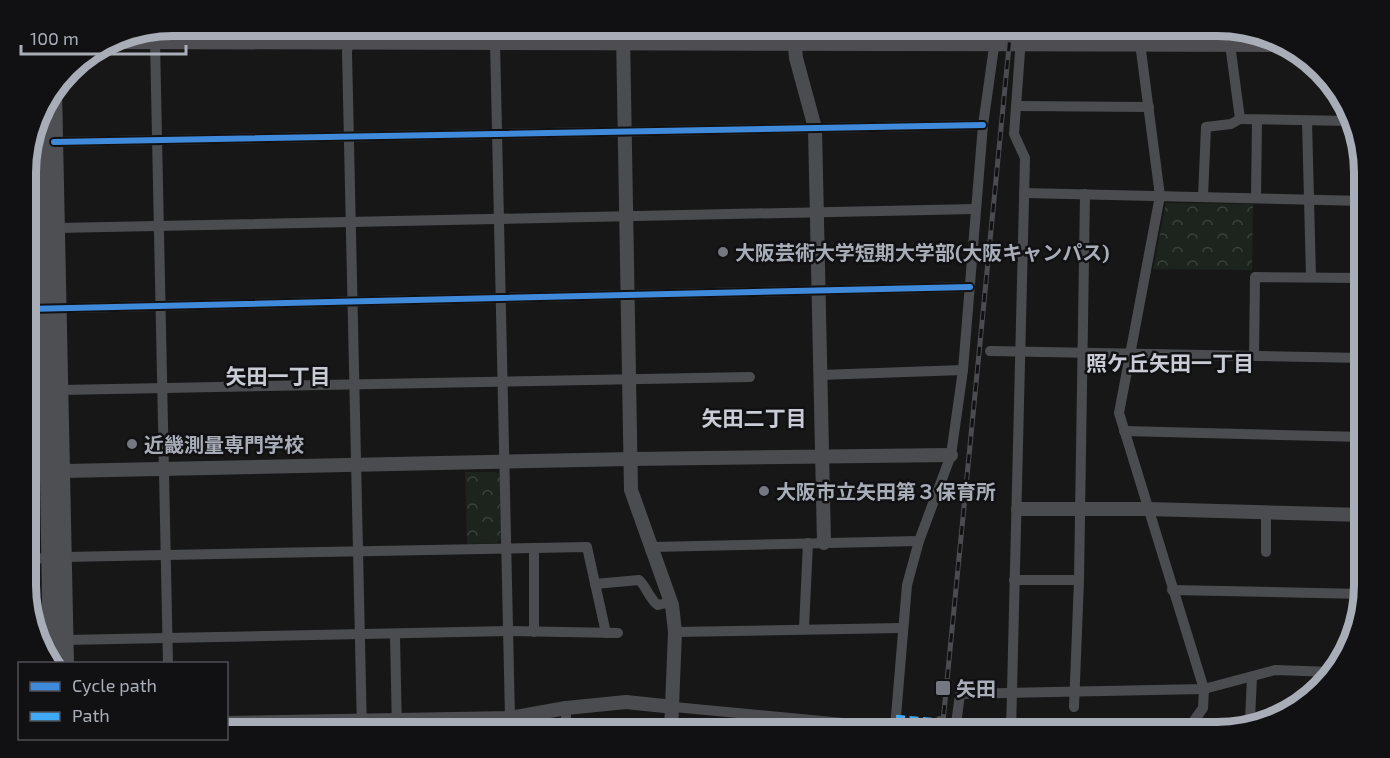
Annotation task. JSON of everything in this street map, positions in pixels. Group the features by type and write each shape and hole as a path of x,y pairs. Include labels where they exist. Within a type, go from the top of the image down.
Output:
{"highway":[{"path":"138,41 495,41 548,36"},
{"path":"1057,36 1140,43 1225,36"}],"main road":[{"path":"47,119 41,144 51,229 57,558 52,641 65,662"}],"street":[{"path":"352,36 347,41 362,722"},
{"path":"623,36 631,490 671,602 675,632 672,722"},
{"path":"795,36 815,128 824,543"},
{"path":"899,722 901,628 907,585 919,541 951,455 963,370 983,124 997,36"},
{"path":"1012,722 1025,158 1014,134 1022,36"},
{"path":"1230,37 1240,119"},
{"path":"154,41 160,226 168,662"},
{"path":"495,41 508,549 510,722"},
{"path":"1140,43 1160,196 1128,354 1119,413 1204,689 1203,708 1193,722"},
{"path":"1016,106 1149,107"},
{"path":"1203,197 1206,127 1231,124 1240,119 1344,121"},
{"path":"1256,198 1257,120"},
{"path":"1307,121 1311,200 1311,277"},
{"path":"41,144 498,135 626,129 983,124"},
{"path":"1024,194 1354,201"},
{"path":"1074,706 1079,580 1086,194"},
{"path":"36,229 975,209"},
{"path":"1254,356 1255,277 1354,278"},
{"path":"36,309 970,287"},
{"path":"990,351 1354,358"},
{"path":"820,375 963,370"},
{"path":"36,391 750,377"},
{"path":"1124,431 1354,437"},
{"path":"36,472 631,459 951,455"},
{"path":"1018,509 1148,509 1354,515"},
{"path":"1266,512 1266,552"},
{"path":"652,547 919,541"},
{"path":"804,628 808,543"},
{"path":"36,559 358,550 587,547 595,584 612,633 509,631 52,641"},
{"path":"534,548 534,632"},
{"path":"595,584 630,579 639,580 647,587 654,602 658,604 671,602"},
{"path":"1015,580 1079,580"},
{"path":"1172,590 1354,594"},
{"path":"675,632 901,628"},
{"path":"395,635 397,722"},
{"path":"956,722 960,694 1204,689 1275,670 1323,672"},
{"path":"1250,718 1252,677"},
{"path":"520,722 566,708 626,702 793,722"},
{"path":"566,708 566,722"}],"green space":[{"path":"1166,203 1253,204 1252,270 1153,269"},
{"path":"465,472 496,472 500,475 501,539 497,543 467,544"}],"railway":[{"path":"943,722 1010,36"}],"marked path":[{"path":"896,717 956,722"}],"cycle path":[{"path":"54,142 983,125"},
{"path":"36,309 970,287"}],"place":[{"name":"大阪芸術大学短期大学部(大阪キャンパス)","path":"723,252"},
{"name":"近畿測量専門学校","path":"132,444"},
{"name":"大阪市立矢田第３保育所","path":"764,491"},
{"name":"矢田","path":"943,688"}],"district":[{"name":"照ケ丘矢田一丁目","path":"1170,362"},
{"name":"矢田一丁目","path":"278,375"},
{"name":"矢田二丁目","path":"754,417"}]}
